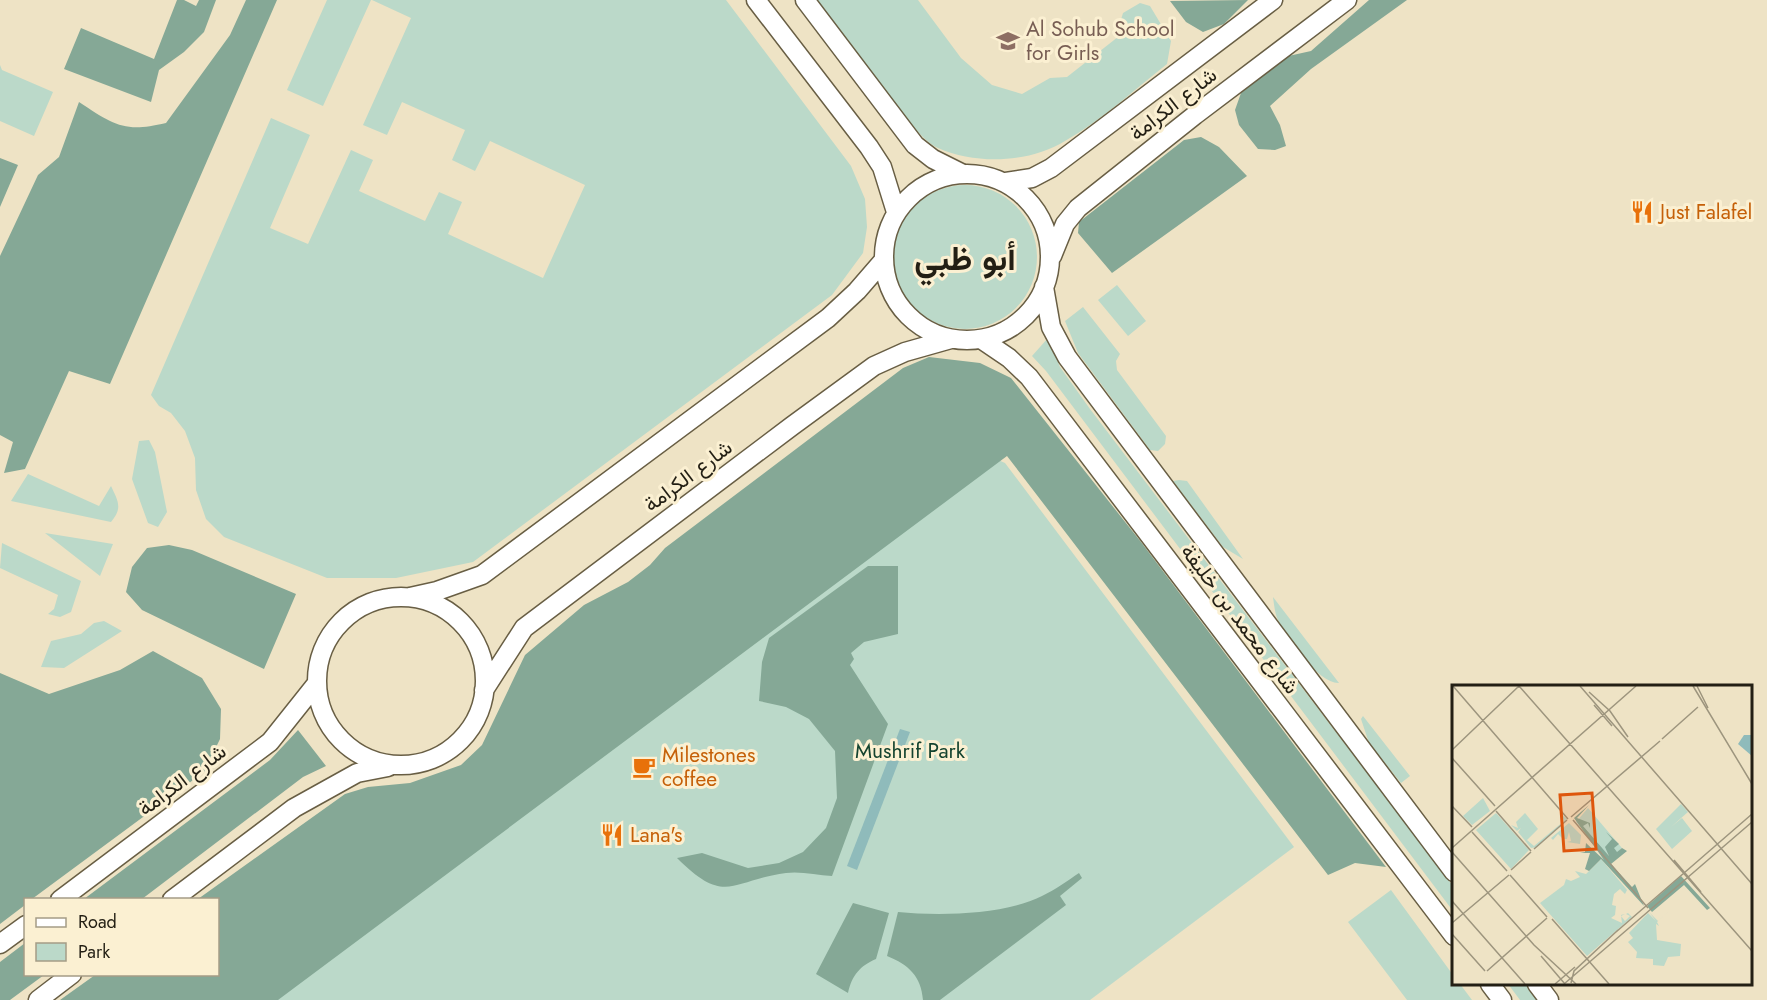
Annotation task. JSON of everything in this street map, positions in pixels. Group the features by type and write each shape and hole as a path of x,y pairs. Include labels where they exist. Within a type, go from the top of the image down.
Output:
{"main road":[{"path":"756,0 869,147 882,168 896,212"},
{"path":"805,0 915,145 933,159 961,173 984,175 1005,182 1025,197 1040,216 1048,239 1050,263 1044,287 1030,311 1008,330 981,339 951,339 925,329 904,312 889,288 883,261 886,236 896,212 913,193 928,183 961,173"},
{"name":"شارع الكرامة","path":"1005,182 1032,178 1051,168 1273,0"},
{"name":"شارع الكرامة","path":"1050,263 1065,224 1078,208 1195,115 1347,0"},
{"name":"شارع الكرامة","path":"410,597 437,591 482,575 828,318 858,291 883,261"},
{"name":"شارع محمد بن خليفة","path":"1044,287 1051,327 1067,357 1452,869"},
{"name":"شارع الكرامة","path":"484,690 524,628 753,455 874,366 905,351 951,339"},
{"name":"شارع محمد بن خليفة","path":"981,339 1009,358 1029,377 1452,933"},
{"path":"175,898 294,808 357,773 418,763 438,756 455,745 469,729 479,711 484,690 484,668 478,647 466,628 441,608 410,597 388,597 367,604 346,617 330,636 320,658 317,683 321,708 339,736 351,748 373,760 397,765"},
{"name":"شارع الكرامة","path":"63,898 270,742 317,683"},
{"path":"0,944 24,926"},
{"path":"38,1000 71,976"},
{"path":"1491,985 1502,1000"},
{"path":"1538,985 1549,1000"}],"green space":[{"path":"177,0 184,0 196,6 199,0 216,0 204,32 184,52 159,70 151,102 64,69 81,28 154,59"},
{"path":"246,0 277,0 110,384 69,371 25,469 4,473 13,442 0,435 0,256 38,175 59,157 79,102 120,125 140,127 166,123 230,35"},
{"path":"327,0 371,0 323,106 287,90"},
{"path":"372,0 726,0 851,166 865,199 867,227 863,253 832,295 473,562 396,578 327,578 224,537 206,519 196,490 195,458 185,431 171,413 159,406 151,395 271,118 310,135 270,228 308,244 351,150 373,160 359,191 425,221 439,192 462,202 448,234 543,278 585,185 490,141 475,171 452,160 465,130 402,102 387,135 363,125 411,18"},
{"path":"817,0 918,0 961,58 992,85 1022,94 1050,78 1067,77 1123,33 1120,23 1123,13 1140,3 1150,6 1171,41 1167,64 1079,133 1035,154 986,159 969,157 938,148 910,124"},
{"path":"1248,0 1224,24 1203,32 1186,22 1170,1"},
{"path":"1369,0 1407,0 1311,69 1270,106 1280,125 1286,146 1275,150 1258,149 1239,125 1235,110 1241,93 1284,57 1311,51"},
{"path":"0,65 2,70 53,92 34,136 0,121"},
{"path":"1201,137 1219,147 1247,176 1112,273 1078,233 1079,222 1184,140"},
{"path":"0,158 18,165 0,207"},
{"path":"965,185 979,186 993,191 1016,206 1031,229 1036,243 1036,271 1031,285 1016,308 993,323 979,328 965,329 951,328 937,323 914,308 899,285 894,271 893,257 894,243 899,229 914,206 937,191 951,186"},
{"path":"1117,285 1146,321 1128,336 1098,300"},
{"path":"1083,307 1120,354 1116,361 1117,370 1166,436 1165,444 1158,451 1150,450 1078,353 1065,321"},
{"path":"1048,338 1060,367 1090,409 1452,885 1452,910 1046,371 1032,356"},
{"path":"929,357 980,363 1011,378 1141,542 1386,867 1355,863 1328,875 1007,456 278,1000 60,1000 94,976 219,976 219,898 199,898 345,794 368,787 410,783 461,765 482,745 525,655 584,605 628,582 650,565 665,548 903,368"},
{"path":"149,440 155,452 167,512 158,527 148,523 132,479 139,441"},
{"name":"Mushrif Park","path":"971,448 1005,463 1294,847 1090,1000 162,1000 214,976 219,976 219,973"},
{"path":"28,474 99,506 111,486 117,500 117,513 111,522 11,501"},
{"path":"1173,481 1187,481 1243,559 1223,547"},
{"path":"45,533 113,544 100,576"},
{"path":"2,543 81,581 71,612 60,617 48,614 54,609 58,595 0,568"},
{"path":"169,545 192,550 296,594 264,669 142,610 126,592 132,567 147,548"},
{"path":"868,566 898,566 898,634 864,642 851,653 854,659 850,665 888,724 832,876 786,873 729,886 707,882 677,858 702,853 748,868 779,863 803,852 826,828 837,798 835,751 809,719 786,707 759,701 762,662 769,638"},
{"path":"1273,597 1339,683 1322,676 1304,659 1278,620"},
{"path":"104,621 122,631 64,668 41,667 51,641 81,634 94,623"},
{"path":"153,651 202,678 221,709 220,739 204,772 33,898 24,898 24,906 0,924 0,673 49,694 120,670"},
{"path":"1363,716 1410,776 1401,783 1369,743 1361,719"},
{"path":"298,730 326,766 303,777 143,898 85,898 270,760"},
{"path":"1079,873 1082,878 1060,896 1066,905 940,1000 923,1000 917,978 902,963 887,956 898,912 952,914 1009,907 1042,896"},
{"path":"1391,890 1452,974 1452,985 1461,985 1472,1000 1407,1000 1348,922"},
{"path":"853,903 889,913 876,959 858,972 848,993 816,974"},
{"path":"24,944 24,976 43,976 10,1000 0,1000 0,962"},
{"path":"1509,985 1529,985 1540,1000 1520,1000"}],"water":[{"path":"900,729 910,732 857,870 847,866"}],"place":[{"name":"Al Sohub School for Girls","path":"1008,41"},
{"name":"Just Falafel","path":"1642,212"},
{"name":"Milestones coffee","path":"644,767"},
{"name":"Lana's","path":"612,835"}],"district":[{"name":"أبو ظبي","path":"965,258"}]}
